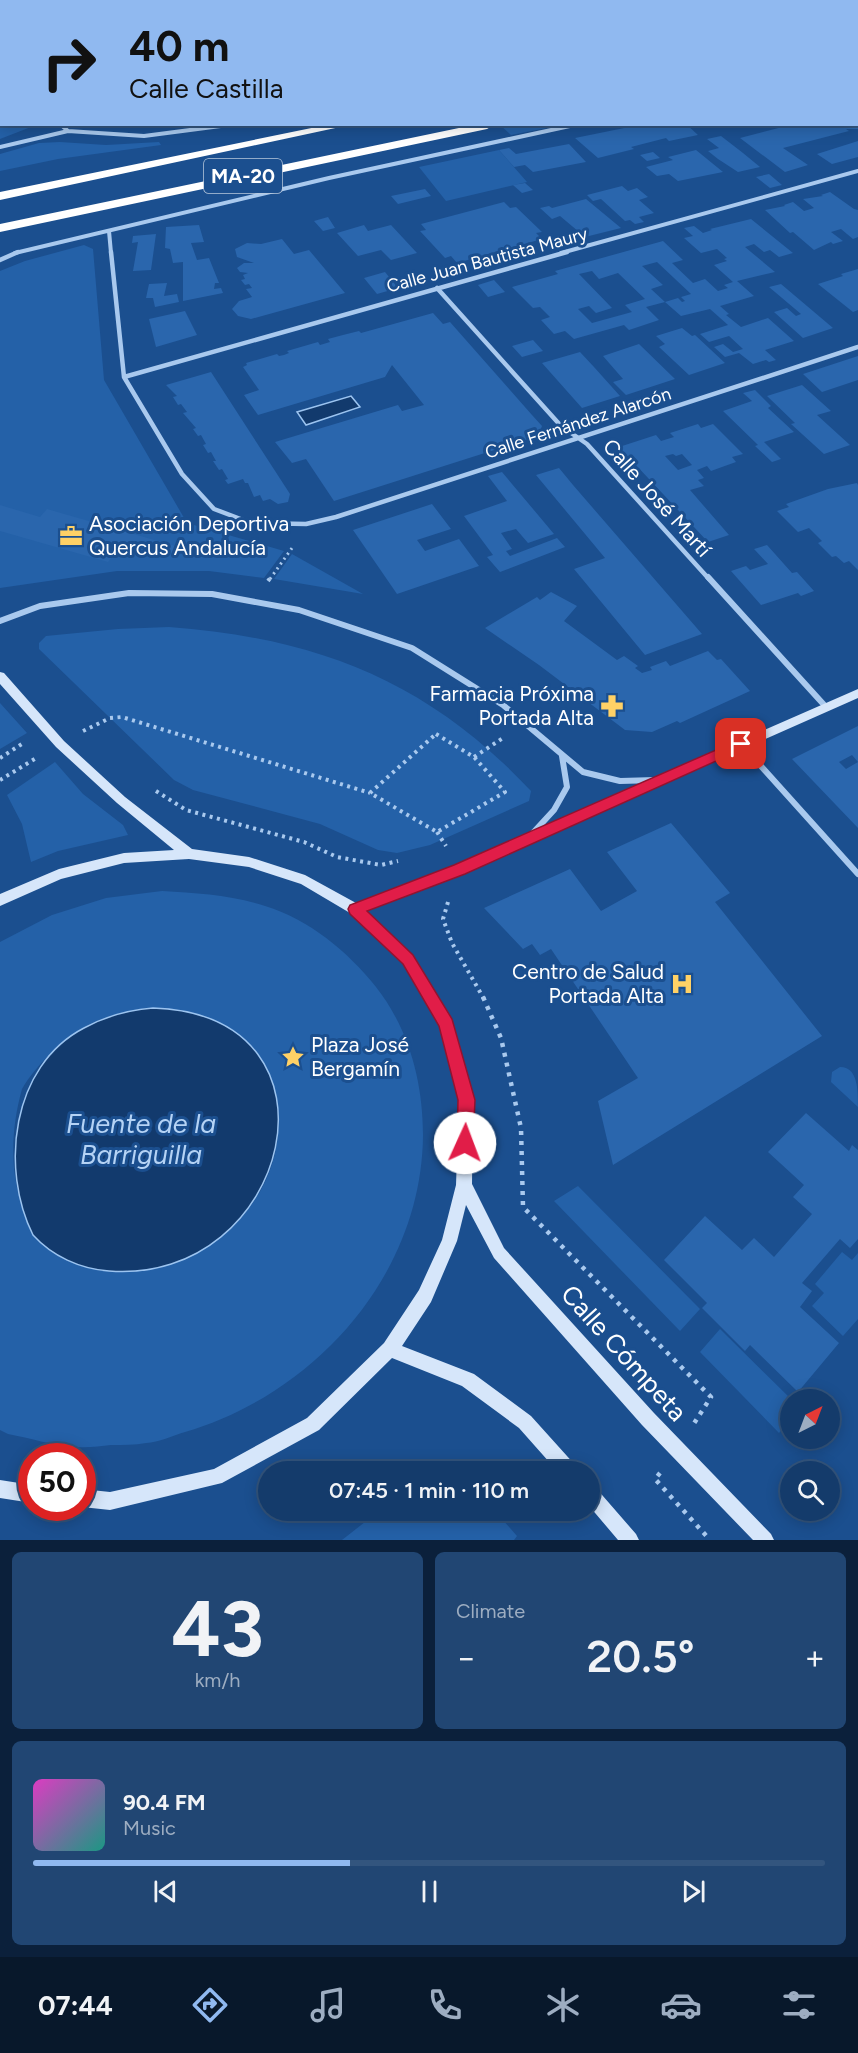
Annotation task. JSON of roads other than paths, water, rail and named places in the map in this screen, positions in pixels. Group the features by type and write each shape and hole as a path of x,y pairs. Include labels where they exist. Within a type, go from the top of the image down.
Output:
{"highway":[{"name":"MA-20","path":"0,196 339,126"},
{"name":"MA-20","path":"0,228 487,126"}],"main road":[{"path":"0,676 60,744 121,800 189,854"},
{"path":"355,909 459,869 657,780 858,694"},
{"path":"0,900 59,874 124,858 189,854 249,862 304,880 355,909 408,959 446,1024 466,1100 464,1185 449,1241 425,1296 390,1348 313,1424 216,1477 110,1501 96,1500"},
{"name":"Calle Cómpeta","path":"464,1185 499,1253 648,1419 765,1540"},
{"path":"390,1348 468,1380 525,1422 560,1461"},
{"path":"2,1492 18,1493"},
{"path":"600,1506 630,1540"}],"street":[{"path":"62,126 68,131"},
{"path":"177,126 177,132"},
{"path":"0,147 68,131 144,136 221,126"},
{"path":"0,260 17,252 329,178 570,126"},
{"name":"Calle Juan Bautista Maury","path":"124,377 858,171"},
{"path":"110,231 124,377"},
{"name":"Calle José Martí","path":"436,288 561,426 587,444 826,707"},
{"name":"Calle Fernández Alarcón","path":"124,377 182,474 214,509 250,523 306,524 336,517 858,347"},
{"path":"0,621 40,606 129,593 212,594 299,610 412,648 503,705 583,772 620,781 657,780"},
{"path":"741,744 858,874"},
{"path":"528,838 554,810 567,787 562,755"}],"water":[{"path":"351,396 360,407 306,425 297,412"},
{"name":"Fuente de la Barriguilla","path":"153,1008 217,1022 258,1054 276,1098 275,1147 256,1196 221,1237 171,1264 109,1271 98,1270 67,1260 49,1249 33,1235 23,1209 17,1180 15,1151 19,1121 27,1093 41,1067 59,1045 84,1028 101,1020 126,1012"}],"place":[{"name":"Asociación Deportiva Quercus Andalucía","path":"71,536"},
{"name":"Farmacia Próxima Portada Alta","path":"612,706"},
{"name":"Centro de Salud Portada Alta","path":"682,984"},
{"name":"Plaza José Bergamín","path":"293,1057"}]}
